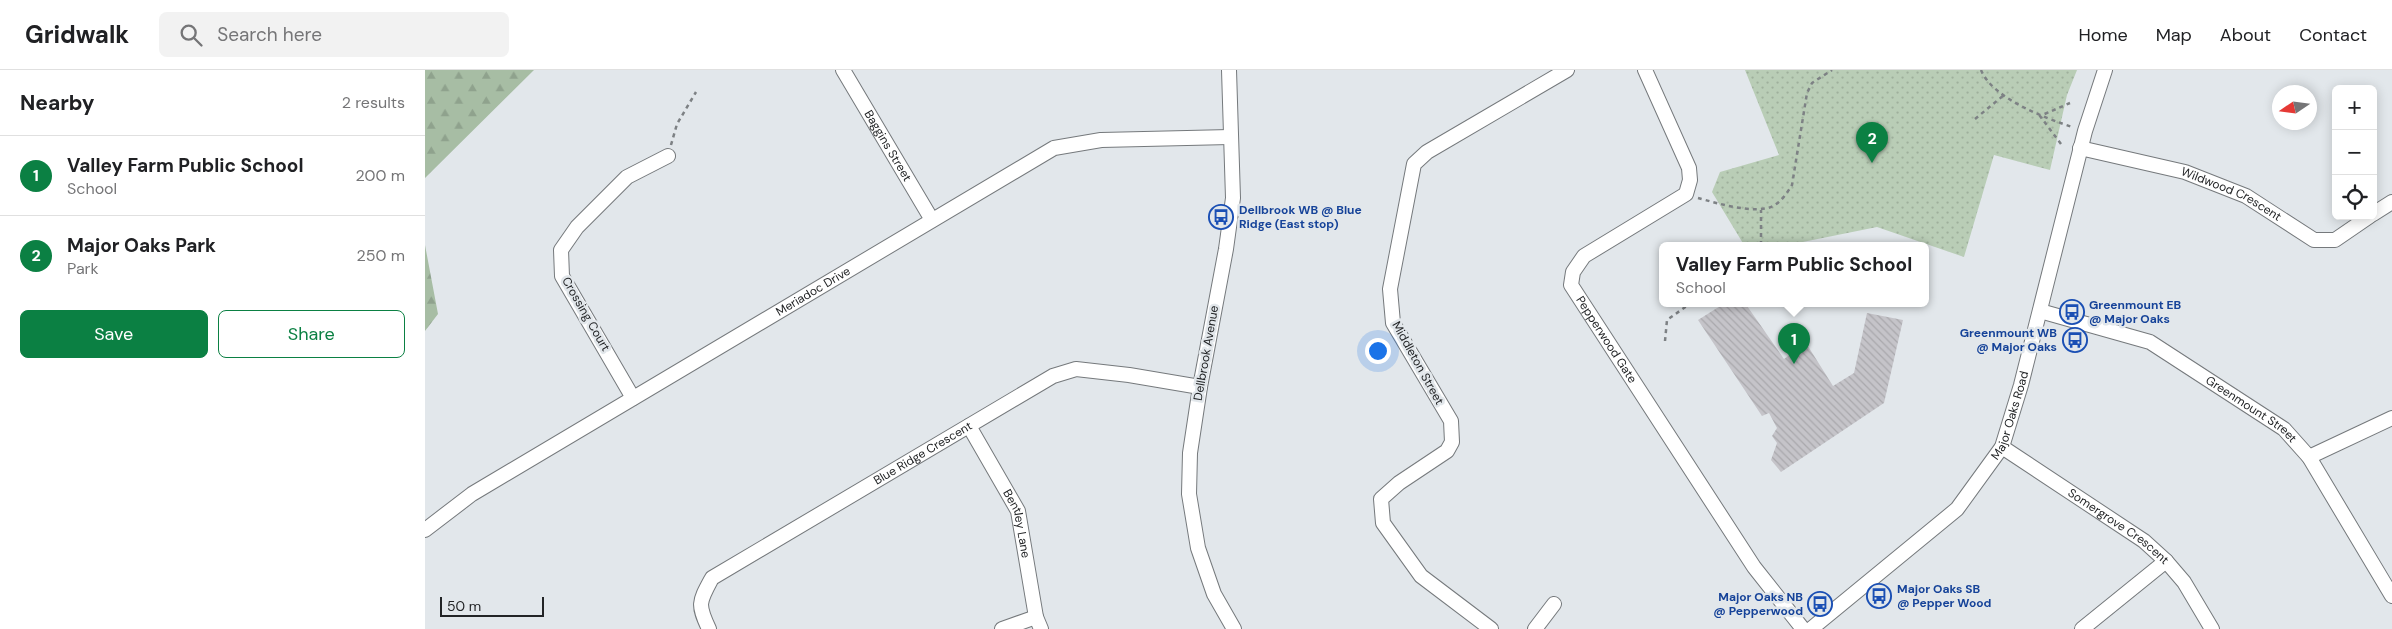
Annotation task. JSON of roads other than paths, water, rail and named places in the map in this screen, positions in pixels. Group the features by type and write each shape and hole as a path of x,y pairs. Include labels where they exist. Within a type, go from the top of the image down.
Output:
{"street":[{"name":"Baggins Street","path":"843,70 933,220"},
{"name":"Dellbrook Avenue","path":"1229,70 1233,198 1226,249 1199,387 1190,453 1189,494 1199,548 1214,594 1234,629"},
{"name":"Middleton Street","path":"1491,629 1421,576 1383,523 1381,499 1399,483 1447,451 1452,442 1451,421 1393,323 1390,289 1414,164 1427,152 1567,70"},
{"name":"Pepperwood Gate","path":"1645,70 1689,168 1690,180 1686,194 1584,256 1573,272 1571,285 1754,567 1803,629"},
{"name":"Major Oaks Road","path":"1811,629 1957,509 2002,447 2021,385 2080,148 2097,89 2105,70"},
{"name":"Meriadoc Drive","path":"425,530 472,494 1054,148 1101,140 1230,137"},
{"name":"Wildwood Crescent","path":"2080,148 2185,172 2246,196 2314,240 2335,240 2364,220"},
{"name":"Crossing Court","path":"633,398 562,276 561,250 577,227 627,177 667,156"},
{"path":"2377,211 2392,202"},
{"name":"Greenmount Street","path":"2039,311 2150,342 2284,429 2309,457 2392,596"},
{"name":"Blue Ridge Crescent","path":"709,629 700,610 702,596 712,578 1053,376 1077,370 1129,375 1199,387"},
{"path":"2309,457 2392,418"},
{"name":"Bentley Lane","path":"969,426 1017,511 1039,623"},
{"name":"Somergrove Crescent","path":"2002,447 2144,541 2167,561 2184,582 2212,629"},
{"path":"2082,629 2167,561"},
{"path":"1535,629 1554,604"},
{"path":"1001,629 1039,623"}],"place":[{"name":"Major Oaks Park","path":"1872,163"},
{"name":"Dellbrook WB @ Blue Ridge (East stop)","path":"1221,217"},
{"name":"Greenmount EB @ Major Oaks","path":"2072,312"},
{"name":"Greenmount WB @ Major Oaks","path":"2075,340"},
{"name":"Valley Farm Public School","path":"1794,364"},
{"name":"Major Oaks SB @ Pepper Wood","path":"1879,596"},
{"name":"Major Oaks NB @ Pepperwood","path":"1820,604"}]}
